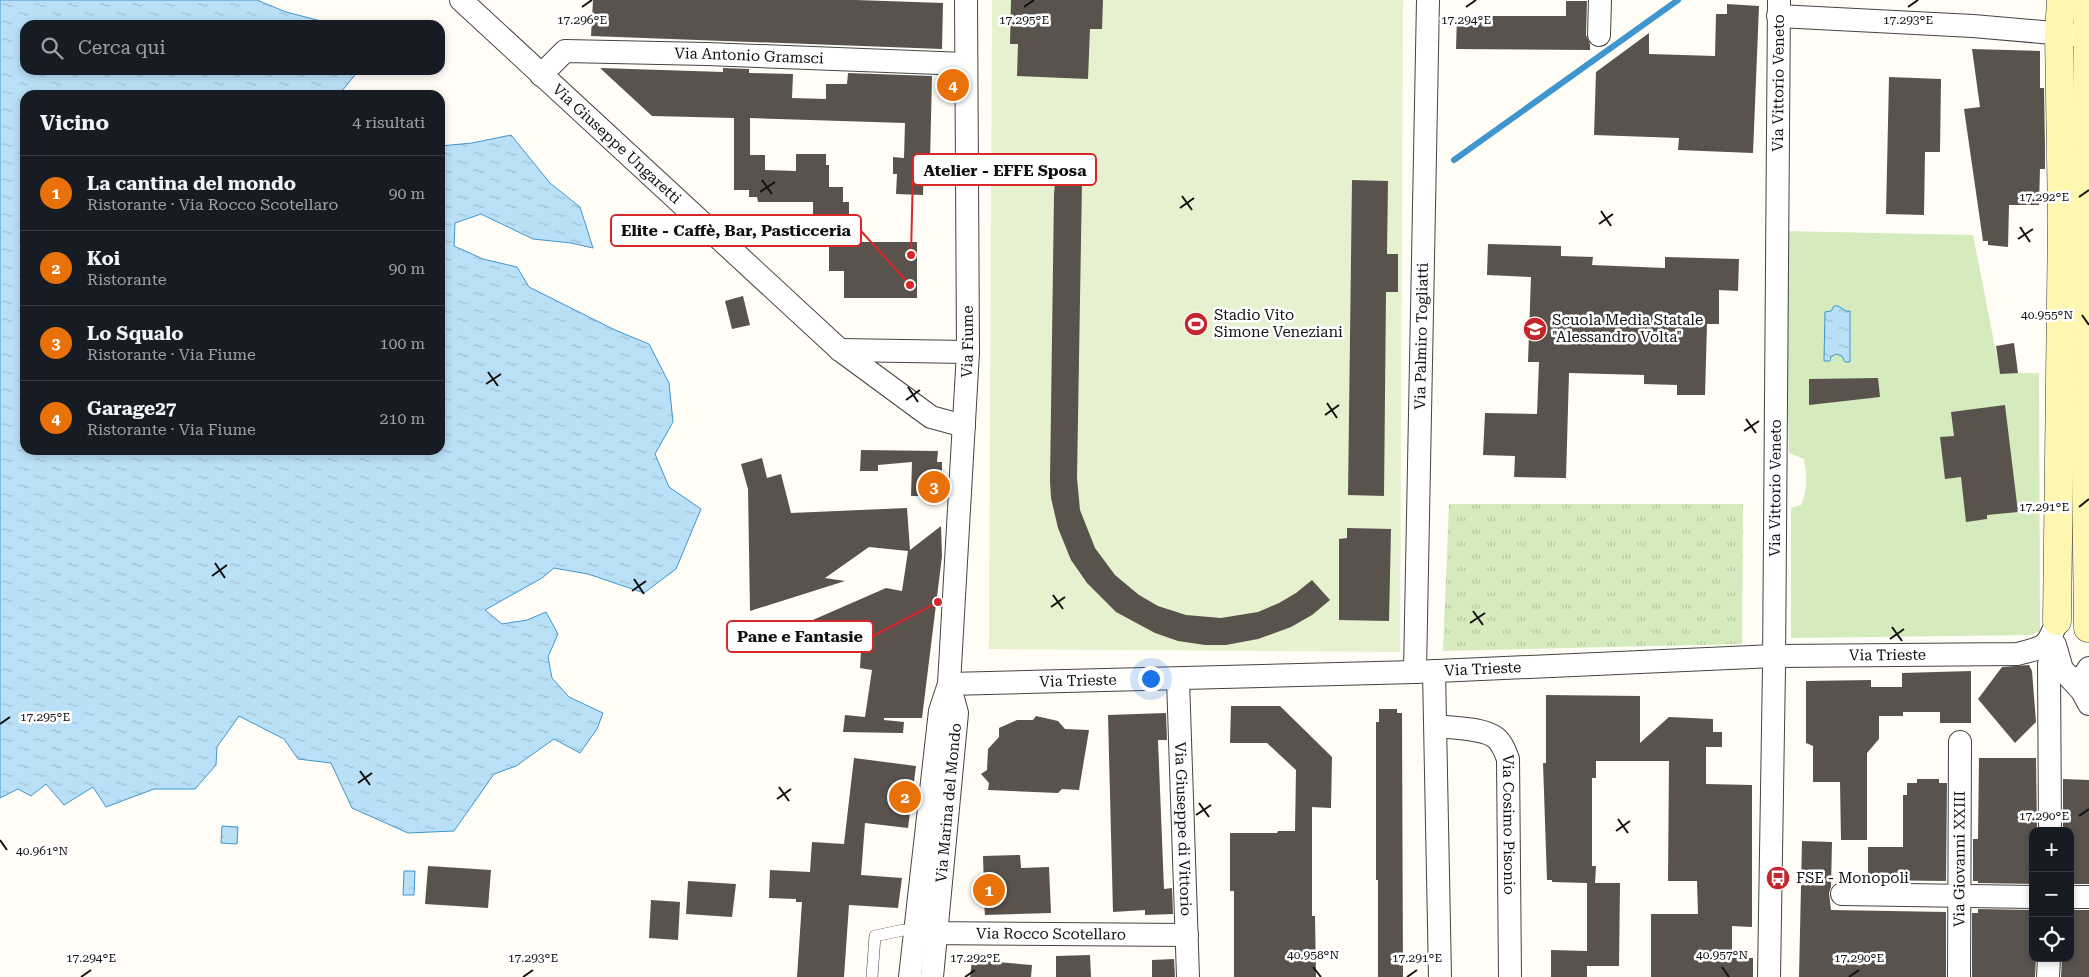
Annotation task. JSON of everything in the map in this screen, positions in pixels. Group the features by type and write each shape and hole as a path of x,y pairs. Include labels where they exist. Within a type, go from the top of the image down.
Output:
{"street":[{"name":"Via Giuseppe Ungaretti","path":"460,0 840,350 931,417 964,426"},
{"name":"Via Fiume","path":"949,684 968,352 966,0"},
{"name":"Via Palmiro Togliatti","path":"1425,672 1428,0"},
{"path":"1599,35 1600,0"},
{"path":"2061,0 2060,34 2079,218"},
{"path":"2088,0 2079,218 2078,387 2089,631"},
{"path":"1779,8 2088,36"},
{"name":"Via Vittorio Veneto","path":"1769,977 1774,656 1779,8"},
{"name":"Via Antonio Gramsci","path":"541,75 565,52 707,54 965,64"},
{"path":"840,350 968,352"},
{"path":"2078,387 2055,647 2089,704"},
{"path":"2017,654 2039,649 2049,642 2057,621 2068,614 2080,618 2089,631"},
{"name":"Via Trieste","path":"949,684 1178,680 1425,672 1774,656 2017,654"},
{"path":"2017,654 2068,670"},
{"path":"2050,827 2068,670"},
{"path":"1425,672 1436,726 1440,977"},
{"name":"Via Giuseppe di Vittorio","path":"1178,680 1188,977"},
{"name":"Via Marina del Mondo","path":"932,977 925,933 940,711 949,684"},
{"name":"Via Cosimo Pisonio","path":"1436,726 1487,732 1504,747 1508,758 1510,977"},
{"name":"Via Giovanni XXIII","path":"1959,977 1960,742"},
{"path":"1842,894 2029,897"},
{"path":"2074,897 2089,897"},
{"name":"Via Marina del Mondo","path":"910,977 925,933"},
{"name":"Via Rocco Scotellaro","path":"925,933 1187,935"},
{"path":"2048,977 2049,962"}],"lane":[{"path":"872,977 875,936 903,930 925,933"}],"green space":[{"name":"Stadio Vito Simone Veneziani","path":"992,0 1403,0 1400,652 989,649"},
{"path":"1784,231 1973,235 2000,373 2039,373 2040,631 2031,635 1791,638 1791,508 1801,505 1806,488 1806,477 1804,459 1789,453"},
{"path":"1449,504 1743,504 1742,644 1443,651"}],"water":[{"path":"0,0 257,0 286,12 317,20 20,20 20,75 355,75 343,90 20,90 20,455 445,455 445,146 472,143 511,135 550,183 580,207 593,248 571,243 533,239 481,214 455,223 454,246 483,259 517,267 529,287 615,330 649,344 669,383 673,422 655,454 669,487 701,509 676,569 644,593 588,574 554,568 542,578 485,610 502,624 527,620 546,612 558,634 548,657 552,678 569,697 603,713 597,729 580,753 554,739 516,766 494,774 454,831 408,833 352,808 331,763 298,759 284,739 239,716 217,747 216,765 195,789 154,789 106,807 93,787 64,805 46,784 31,796 18,789 0,798"},
{"path":"1834,306 1850,311 1850,362 1845,362 1842,356 1836,354 1831,357 1830,361 1824,361 1825,312 1831,311"},
{"path":"222,826 238,827 237,844 221,843"},
{"path":"404,871 415,871 414,895 403,895"}],"building":[{"path":"593,0 856,0 943,3 942,49 591,36"},
{"path":"1011,0 1103,0 1102,29 1090,29 1088,79 1017,76 1018,44 1010,44"},
{"path":"1566,1 1587,1 1586,35 1590,44 1590,50 1456,49 1457,16 1566,16"},
{"path":"1727,4 1759,6 1753,153 1678,150 1679,138 1594,135 1596,72 1649,33 1649,54 1715,56 1716,14 1727,14"},
{"path":"1972,49 2040,51 2040,88 2044,88 2045,169 2040,169 2039,205 2009,205 2008,247 1988,245 1988,241 1983,241 1964,109 1980,107"},
{"path":"600,68 723,72 723,68 749,69 749,73 793,74 792,98 826,99 826,84 847,84 848,73 932,76 930,161 924,161 923,195 896,194 897,174 893,174 893,157 904,158 905,123 750,118 750,155 765,155 765,170 796,171 796,154 826,154 826,165 829,165 829,187 843,187 843,202 849,202 849,234 861,234 861,242 917,242 917,298 844,298 844,271 829,271 829,236 816,236 816,234 813,234 813,202 758,202 757,197 749,197 749,190 734,190 734,118 652,116"},
{"path":"1889,77 1941,79 1940,152 1925,152 1924,215 1886,214"},
{"path":"1057,153 1087,159 1082,181 1077,478 1080,510 1095,548 1115,575 1139,595 1158,606 1186,615 1221,618 1258,612 1296,593 1312,580 1330,600 1312,615 1291,627 1258,639 1226,645 1205,645 1178,641 1155,633 1116,612 1087,583 1071,560 1058,528 1051,498 1050,481 1054,195"},
{"path":"1352,180 1388,181 1387,254 1398,254 1398,292 1386,292 1384,496 1348,495"},
{"path":"1488,244 1561,246 1561,256 1593,257 1592,265 1665,268 1665,257 1739,259 1738,291 1719,290 1719,324 1707,324 1705,395 1677,395 1677,385 1644,384 1644,375 1569,373 1566,478 1514,477 1515,456 1483,455 1485,413 1537,414 1539,362 1528,362 1531,277 1487,275"},
{"path":"743,296 750,325 732,329 725,301"},
{"path":"2014,343 2018,373 2000,374 1996,346"},
{"path":"1878,378 1880,397 1809,405 1809,379"},
{"path":"2005,405 2018,512 1987,515 1987,519 1966,522 1961,477 1945,479 1940,437 1954,436 1951,412"},
{"path":"861,450 938,451 937,462 942,462 942,496 911,496 912,462 878,465 878,471 860,471"},
{"path":"762,458 767,478 781,474 791,513 907,508 910,550 941,526 942,556 922,718 884,718 884,720 904,722 903,733 843,732 845,715 865,717 872,670 860,668 861,651 801,642 775,653 767,640 886,588 902,591 908,551 869,547 825,578 845,581 750,611 748,489 741,464"},
{"path":"1347,528 1391,529 1389,621 1339,620 1339,539 1347,538"},
{"path":"2029,665 2032,671 2036,722 2015,743 1978,699 2002,667"},
{"path":"1971,671 1971,723 1940,723 1940,712 1903,712 1903,716 1879,716 1879,739 1867,753 1867,840 1841,840 1840,782 1813,782 1813,746 1806,743 1806,681 1871,680 1871,687 1902,687 1902,673"},
{"path":"1546,695 1640,696 1640,743 1669,717 1713,719 1713,732 1722,732 1722,747 1706,747 1706,784 1752,785 1752,927 1732,926 1732,958 1753,958 1753,977 1651,977 1651,914 1698,914 1697,881 1668,881 1669,761 1596,761 1596,778 1592,778 1592,866 1596,866 1595,883 1620,883 1619,966 1587,966 1587,977 1551,977 1551,950 1587,951 1587,883 1552,882 1552,880 1547,880 1543,763 1546,763"},
{"path":"1231,706 1280,706 1332,757 1331,808 1312,807 1312,916 1315,916 1316,977 1234,977 1234,891 1230,891 1230,833 1295,831 1296,770 1267,743 1230,743"},
{"path":"1379,709 1397,709 1397,713 1402,713 1403,977 1378,977 1376,722 1379,722"},
{"path":"1166,713 1167,740 1158,740 1164,889 1172,888 1173,914 1145,915 1145,910 1113,912 1108,715"},
{"path":"1036,716 1058,721 1065,729 1089,730 1079,790 1062,789 1058,793 988,790 989,783 981,774 987,770 988,749 999,737 999,728 1017,720 1033,720"},
{"path":"854,758 916,766 908,828 865,823 861,875 902,878 898,908 849,905 844,977 797,977 802,902 796,902 796,899 769,898 770,870 810,872 812,842 844,844"},
{"path":"1979,758 2036,758 2037,827 2029,827 2029,884 1978,883 1978,881 1973,881 1973,839 1978,839"},
{"path":"1917,779 1939,779 1939,783 1947,783 1946,881 1868,880 1868,847 1903,847 1903,795 1907,795 1907,783 1917,783"},
{"path":"2063,779 2089,780 2089,884 2074,884 2074,827 2063,827"},
{"path":"1802,841 1832,842 1831,887 1829,893 1831,910 1946,912 1946,977 1799,977"},
{"path":"1020,855 1021,868 1049,867 1051,913 985,915 984,903 979,903 978,887 984,887 983,856"},
{"path":"428,866 491,870 488,908 425,904"},
{"path":"688,881 736,884 732,917 686,914"},
{"path":"651,900 680,902 678,940 649,938"},
{"path":"1978,909 2029,910 2029,962 2036,962 2035,977 1972,977 1972,913 1978,913"},
{"path":"2074,910 2089,910 2089,977 2061,977 2062,962 2074,962"},
{"path":"1090,955 1091,977 1056,977 1056,956"},
{"path":"1174,959 1175,977 1152,977 1152,960"},
{"path":"972,960 1032,965 1031,977 970,977"}],"waterway":[{"path":"1454,160 1678,0"}],"place":[{"name":"Garage27","path":"953,85"},
{"name":"Atelier - EFFE Sposa","path":"911,255"},
{"name":"Elite - Caffè, Bar, Pasticceria","path":"910,285"},
{"name":"Stadio Vito Simone Veneziani","path":"1196,324"},
{"name":"Scuola Media Statale \"Alessandro Volta\"","path":"1535,329"},
{"name":"Lo Squalo","path":"934,487"},
{"name":"Pane e Fantasie","path":"938,602"},
{"name":"Koi","path":"905,797"},
{"name":"FSE - Monopoli","path":"1778,878"},
{"name":"La cantina del mondo","path":"989,890"}]}
